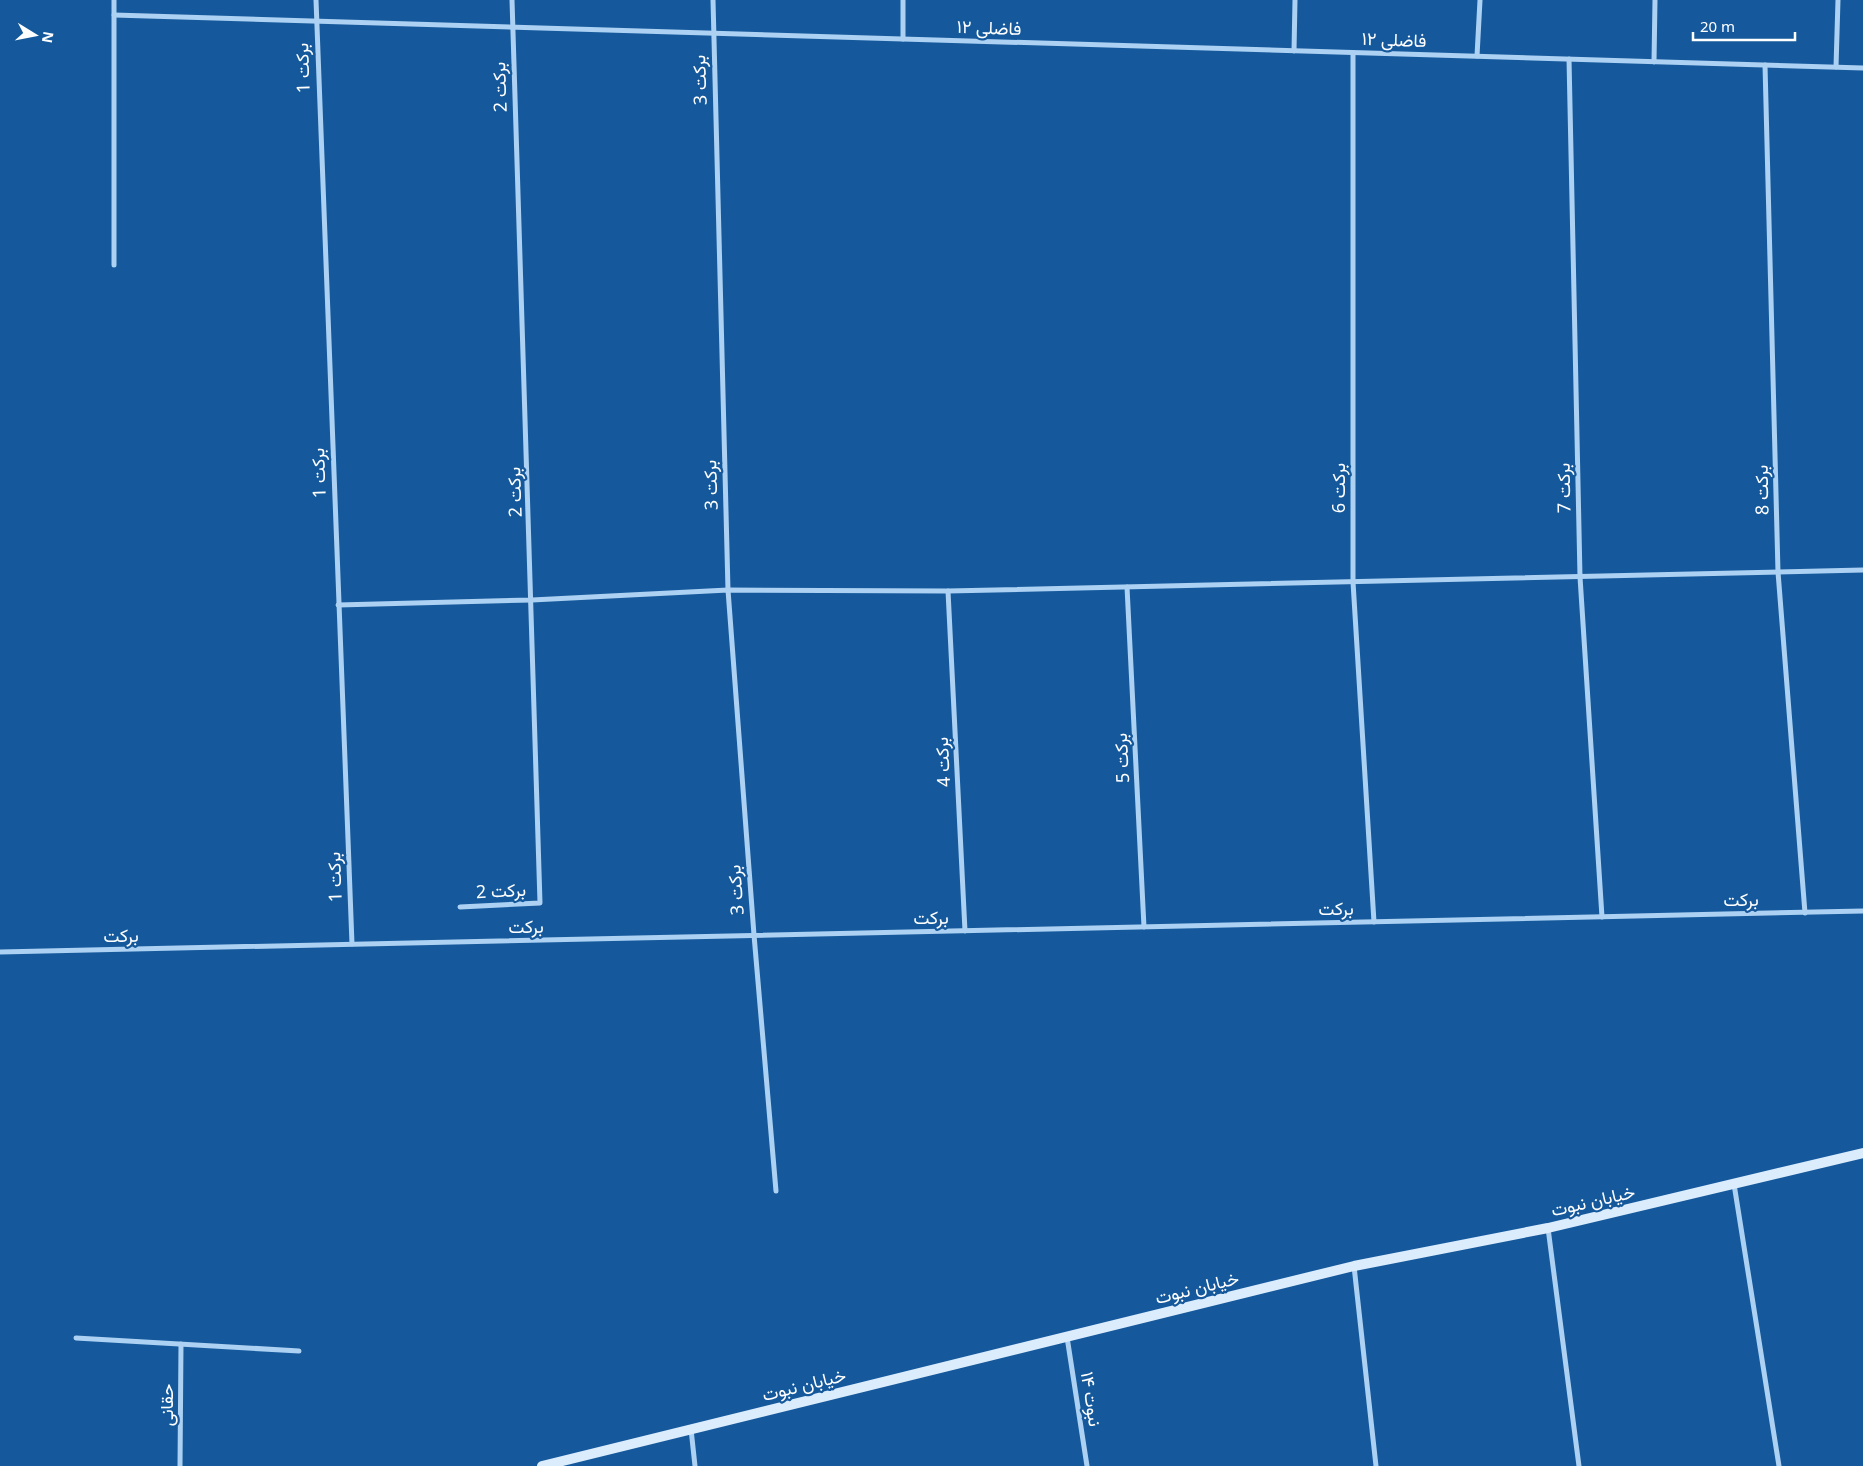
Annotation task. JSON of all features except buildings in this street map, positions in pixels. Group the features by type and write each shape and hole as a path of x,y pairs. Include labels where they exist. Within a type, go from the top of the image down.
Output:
{"street":[{"path":"114,0 114,265"},
{"name":"برکت 1","path":"316,0 315,21 352,944"},
{"name":"برکت 2","path":"460,907 540,903 512,0"},
{"name":"برکت 3","path":"712,0 728,590 754,935 776,1191"},
{"path":"903,0 903,39"},
{"path":"1294,51 1295,0"},
{"path":"1477,56 1480,0"},
{"path":"1654,62 1655,0"},
{"path":"1836,67 1838,0"},
{"name":"فاضلی ۱۲","path":"114,15 1863,68"},
{"name":"برکت 6","path":"1353,53 1353,582 1374,922"},
{"name":"برکت 7","path":"1569,59 1580,577 1602,917"},
{"name":"برکت 8","path":"1765,65 1778,572 1805,913"},
{"path":"338,605 532,600 728,590 948,591 1863,570"},
{"name":"برکت 5","path":"1127,587 1144,927"},
{"name":"برکت 4","path":"948,591 965,931"},
{"name":"برکت","path":"0,952 1863,911"},
{"name":"خیابان نبوت","path":"542,1466 1354,1266 1548,1228 1863,1153"},
{"path":"1734,1184 1780,1466"},
{"path":"1548,1228 1579,1466"},
{"path":"1354,1266 1376,1466"},
{"name":"نبوت ۱۴","path":"1067,1337 1087,1466"},
{"path":"76,1338 299,1351"},
{"name":"حقانی","path":"180,1466 182,1344"},
{"path":"691,1429 695,1466"}]}
